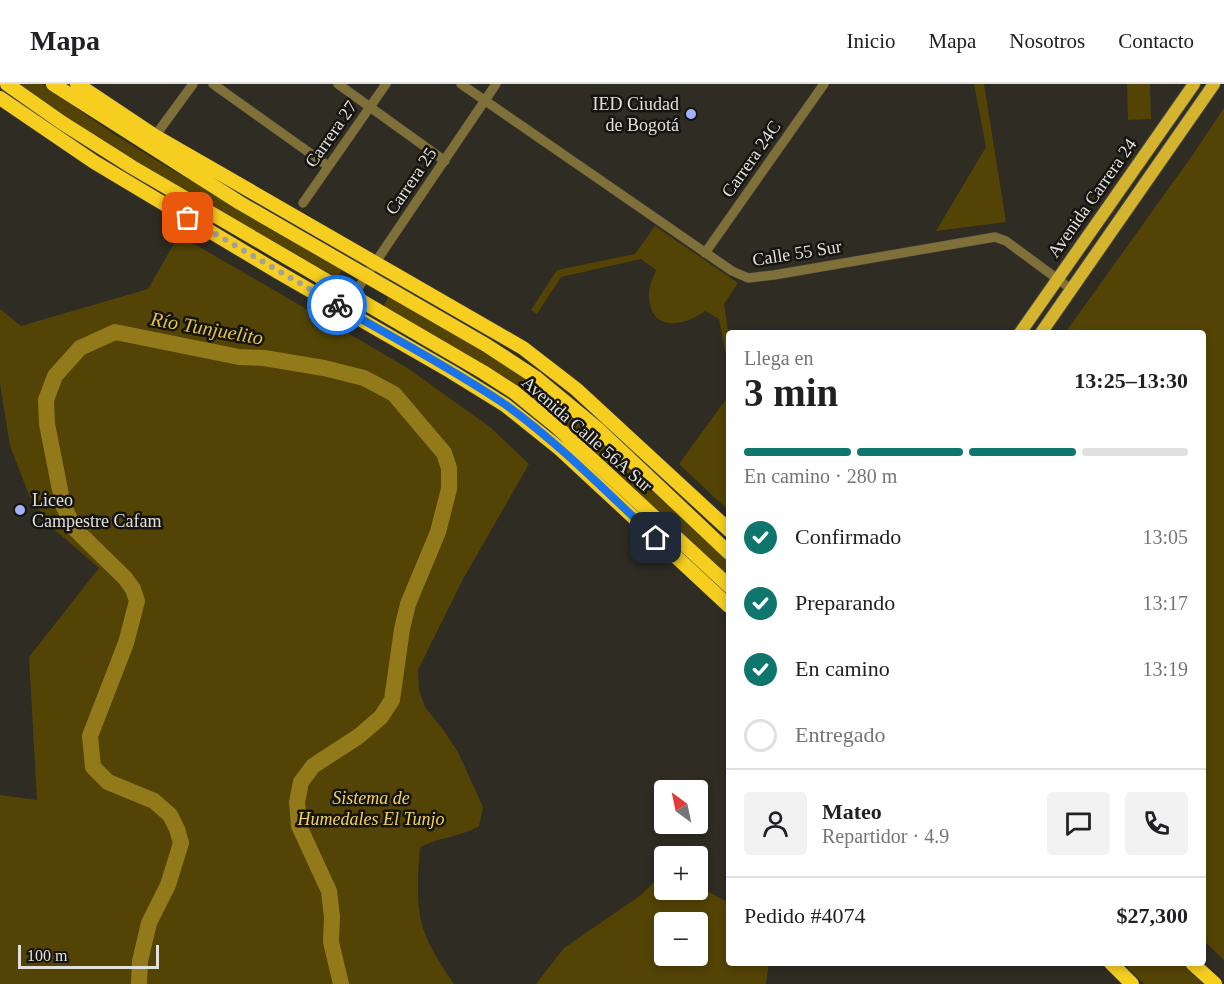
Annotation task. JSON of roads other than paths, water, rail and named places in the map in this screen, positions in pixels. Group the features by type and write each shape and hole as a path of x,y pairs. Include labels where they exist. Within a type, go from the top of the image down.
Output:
{"highway":[{"name":"Avenida Calle 56A Sur","path":"7,84 132,167 514,392 557,427 726,583"},
{"name":"Avenida Calle 56A Sur","path":"53,84 240,203 524,369 599,430 726,550"},
{"name":"Avenida Calle 56A Sur","path":"77,84 155,136 500,334 560,375 726,527"},
{"name":"Avenida Calle 56A Sur","path":"0,98 94,162 160,202 482,390 537,429 726,603"},
{"path":"160,202 220,220"},
{"path":"240,203 279,208"},
{"path":"500,334 524,369"},
{"path":"596,482 636,499"},
{"path":"1115,966 1132,984"},
{"path":"1195,966 1215,984"}],"main road":[{"name":"Avenida Carrera 24","path":"1043,330 1214,84"},
{"name":"Avenida Carrera 24","path":"1022,330 1190,85"}],"street":[{"path":"155,136 193,84"},
{"path":"213,84 328,166"},
{"path":"338,84 445,161"},
{"name":"Carrera 27","path":"303,203 386,84"},
{"name":"Calle 55 Sur","path":"461,84 737,275 752,279 995,237 1006,241 1071,289"},
{"name":"Carrera 25","path":"352,297 496,84"},
{"name":"Carrera 24C","path":"705,253 824,84"}],"waterway":[{"name":"Río Tunjuelito","path":"139,984 140,961 149,923 168,885 181,843 170,815 154,801 108,782 93,767 90,736 126,643 137,601 133,589 125,578 75,529 63,505 47,424 46,400 55,376 80,348 115,332 239,357 264,358 324,368 364,378 394,394 444,453 449,468 449,489 438,532 408,604 402,629 392,700 381,717 359,736 313,766 301,782 297,802 299,826 329,891 332,917 331,942 341,984"}],"place":[{"name":"IED Ciudad de Bogotá","path":"691,114"},
{"name":"Liceo Campestre Cafam","path":"20,510"}],"park label":[{"name":"Sistema de Humedales El Tunjo","path":"371,808"}]}
